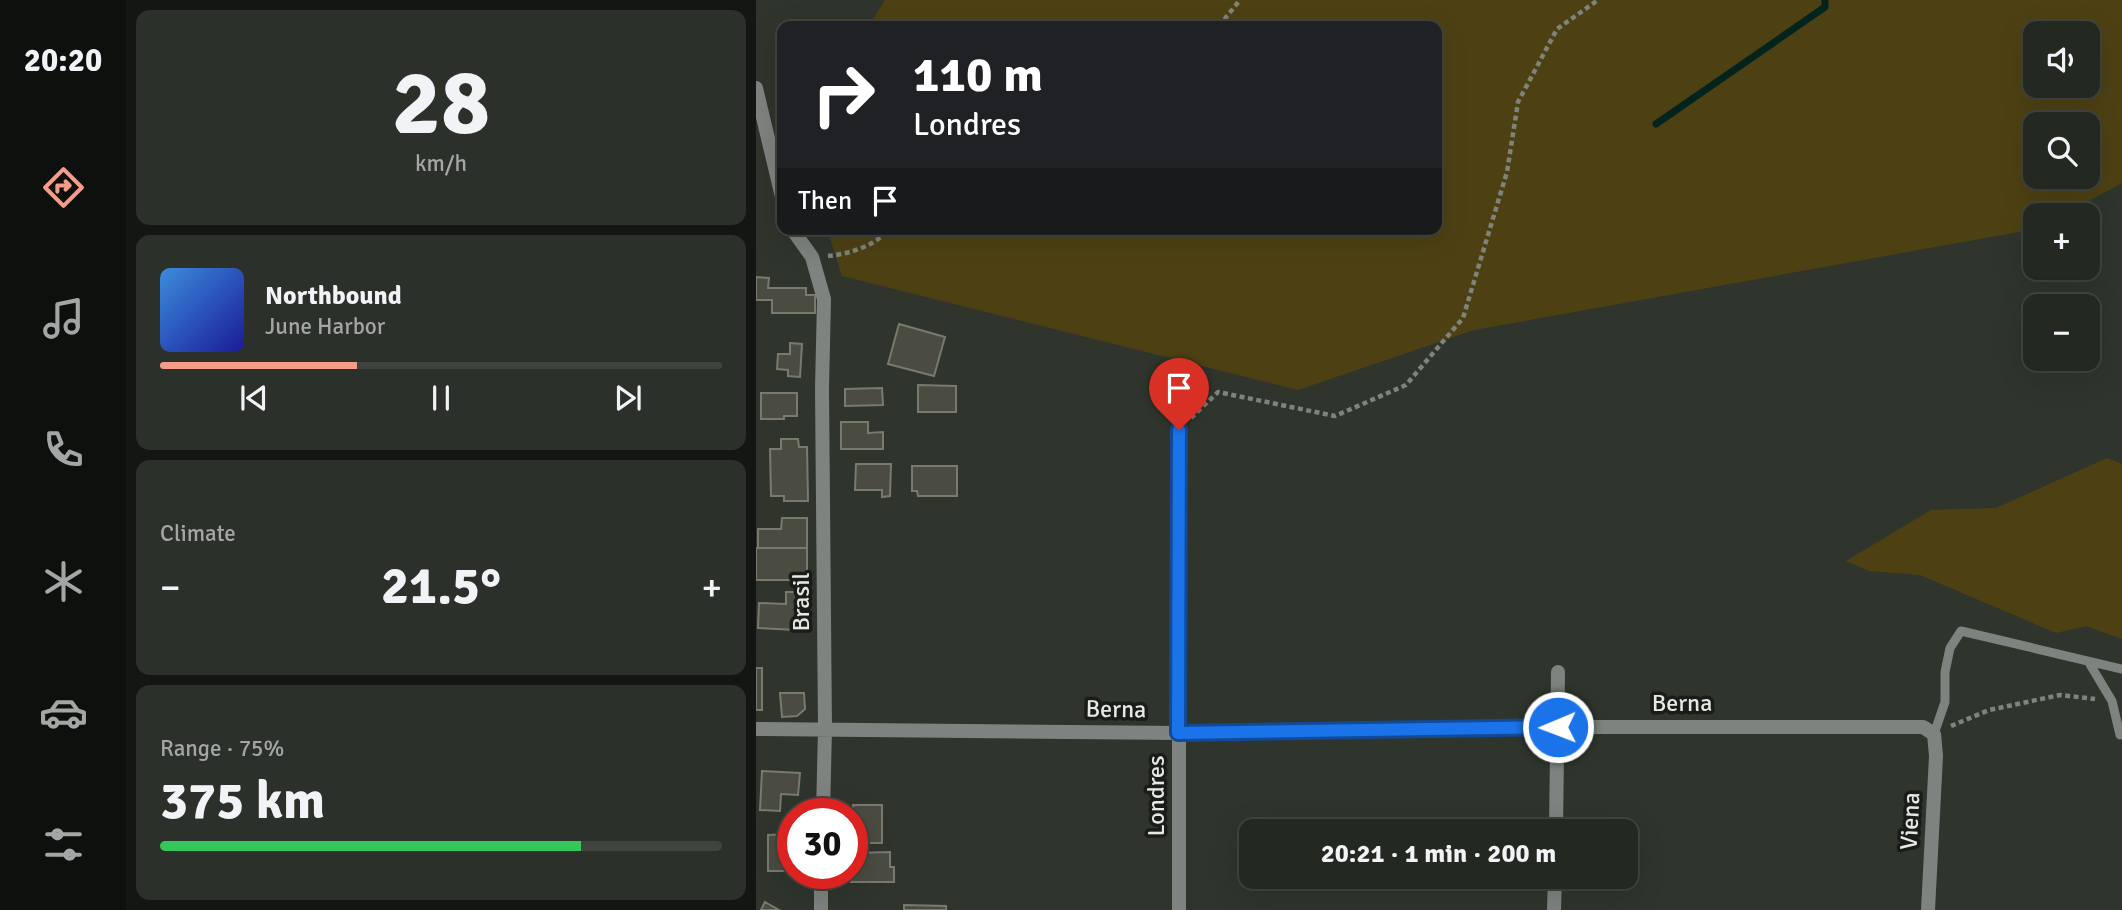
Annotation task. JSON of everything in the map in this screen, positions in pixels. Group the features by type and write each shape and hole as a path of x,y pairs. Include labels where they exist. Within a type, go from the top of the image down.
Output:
{"street":[{"path":"756,88 777,176"},
{"name":"Brasil","path":"796,235 812,257 824,299 823,798"},
{"name":"Londres","path":"1179,430 1179,910"},
{"path":"1556,819 1558,672"},
{"name":"Berna","path":"756,729 1178,733 1906,725 1923,727 1934,734"},
{"name":"Viena","path":"1928,910 1936,756 1934,734"},
{"path":"821,889 821,910"},
{"path":"1554,910 1555,889"}],"lane":[{"path":"1934,734 1945,702 1945,672 1950,648 1961,631 2122,669"},
{"path":"2088,661 2112,701 2120,735"}],"path":[{"path":"1223,21 1240,0"},
{"path":"1179,430 1218,392 1335,416 1406,385 1463,318 1507,172 1518,102 1557,29 1598,0"},
{"path":"812,257 847,254 884,235"},
{"path":"1934,734 1989,710 2060,695 2112,701"}],"shaded area":[{"path":"885,0 2122,0 2122,183 2085,203 2023,203 2023,231 1474,330 1298,390 842,276 829,235 1442,235 1442,21 872,21"},
{"path":"2107,458 2122,464 2122,639 2086,626 2056,633 1920,575 1869,571 1846,561 1931,510 1996,508"}],"building":[{"path":"756,277 769,278 768,288 806,288 806,295 815,295 815,313 772,313 772,300 756,300"},
{"path":"899,324 945,337 934,376 888,364"},
{"path":"790,343 802,344 800,377 788,376 788,370 777,369 778,354 790,354"},
{"path":"918,385 956,386 956,412 918,412"},
{"path":"882,388 883,405 845,406 845,389"},
{"path":"761,393 797,393 797,416 761,419"},
{"path":"841,422 868,422 868,433 883,432 883,449 841,449"},
{"path":"781,439 798,439 799,447 807,447 808,501 784,501 784,496 771,496 770,449 781,449"},
{"path":"856,464 891,464 890,496 882,497 882,490 855,490"},
{"path":"912,466 957,466 957,496 918,496 917,491 912,491"},
{"path":"782,518 807,518 807,548 758,548 758,529 781,529"},
{"path":"756,548 807,548 807,580 756,580"},
{"path":"786,592 796,592 795,630 758,628 759,603 786,604"},
{"path":"756,668 762,668 762,710 756,710"},
{"path":"780,693 804,693 805,709 797,716 782,717"},
{"path":"762,771 800,773 798,795 781,794 781,798 777,798 777,811 760,810"},
{"path":"868,805 882,805 882,843 868,843"},
{"path":"768,835 777,835 777,871 768,871"},
{"path":"890,852 894,882 868,882 868,853"},
{"path":"765,902 779,910 761,910"},
{"path":"904,905 946,906 946,910 904,910"}],"waterway":[{"path":"1656,124 1825,7 1825,0"}],"route":[{"path":"1179,430 1178,733 1558,727"}]}
